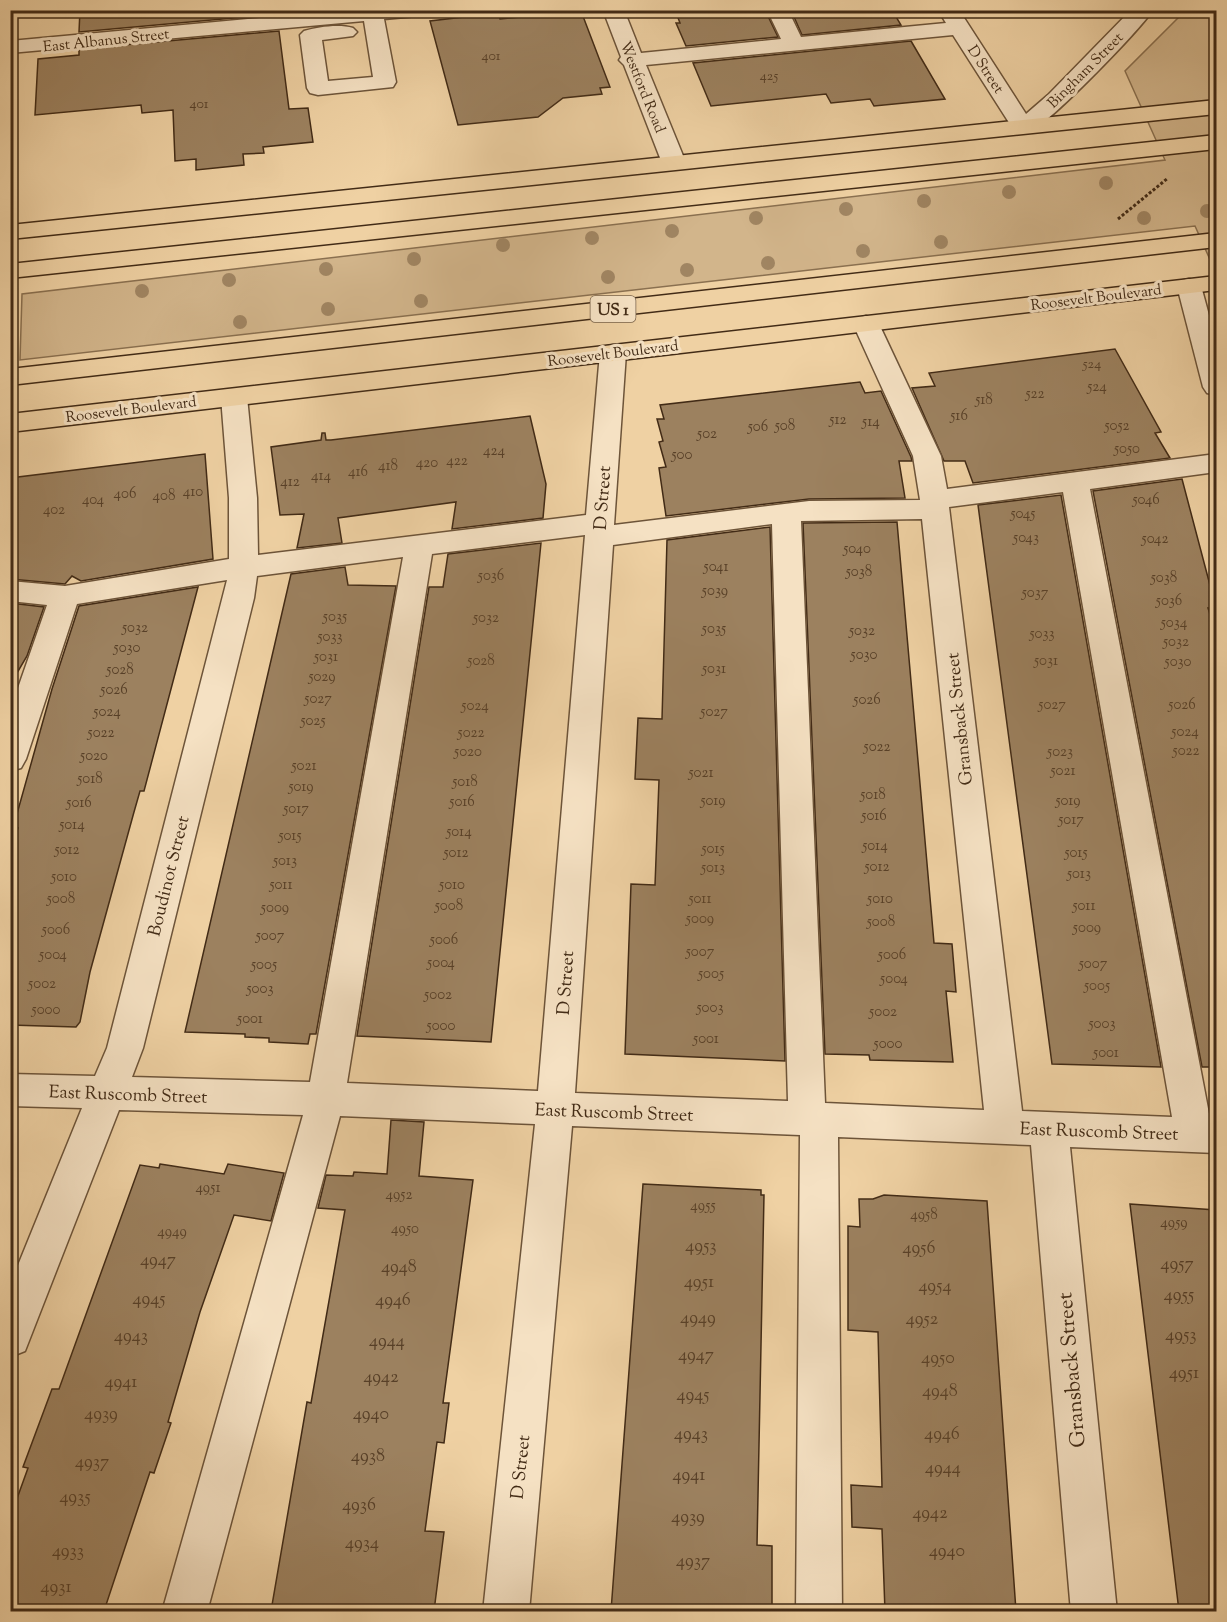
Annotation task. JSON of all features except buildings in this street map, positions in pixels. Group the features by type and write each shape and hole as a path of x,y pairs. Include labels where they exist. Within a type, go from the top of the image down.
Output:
{"highway":[{"path":"10,232 1216,107"},
{"path":"10,271 1216,142"},
{"name":"US 1","path":"10,377 1216,240"},
{"name":"Roosevelt Boulevard","path":"10,423 1216,283"}],"street":[{"path":"166,10 168,34"},
{"name":"East Albanus Street","path":"10,47 168,34 312,15 374,22 417,10"},
{"name":"Westford Road","path":"613,10 630,60 674,163"},
{"path":"777,10 794,44"},
{"name":"Bingham Street","path":"1023,127 1056,100 1131,15"},
{"path":"630,60 794,44 954,19"},
{"name":"D Street","path":"954,19 1023,127"},
{"path":"1189,286 1216,387"},
{"name":"Gransback Street","path":"866,324 927,456 935,505 1005,1127"},
{"name":"D Street","path":"506,1611 555,1109 613,353"},
{"name":"Boudinot Street","path":"10,1337 124,1048 245,567 246,538 234,397"},
{"path":"10,591 65,596 245,567 419,546 809,510 935,505 1075,482 1216,463"},
{"path":"1075,482 1205,1135"},
{"path":"786,513 813,1120 819,1611"},
{"path":"184,1611 326,1099 419,546"},
{"path":"10,759 65,596"},
{"name":"East Ruscomb Street","path":"10,1090 326,1099 1205,1135"},
{"name":"Gransback Street","path":"1049,1129 1094,1611"}],"path":[{"path":"1117,220 1172,175"}],"shaded area":[{"path":"1185,11 1216,11 1216,273 1195,226 20,360 22,294 1165,160 1125,71"}]}
